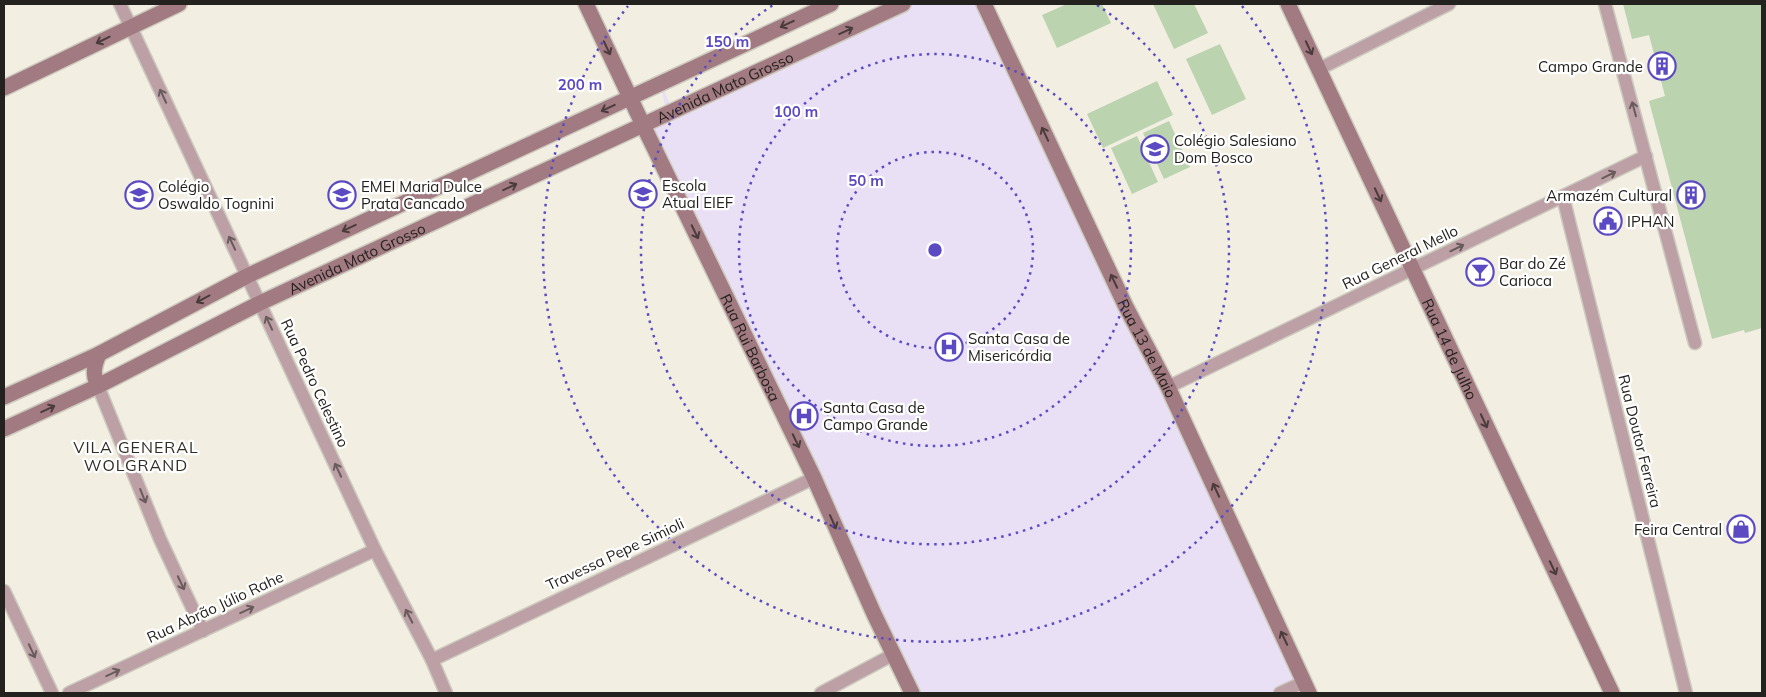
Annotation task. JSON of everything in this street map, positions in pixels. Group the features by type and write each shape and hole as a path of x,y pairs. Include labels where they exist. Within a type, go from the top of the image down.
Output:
{"street":[{"name":"Rua Pedro Celestino","path":"120,4 375,550 432,660 446,693"},
{"path":"4,88 179,4"},
{"name":"Rua Rui Barbosa","path":"586,4 814,478 874,614 912,693"},
{"name":"Avenida Mato Grosso","path":"4,397 99,354 248,276 831,4"},
{"name":"Avenida Mato Grosso","path":"4,430 98,386 260,303 903,4"},
{"name":"Rua 13 de Maio","path":"984,4 1126,307 1168,387 1307,688"},
{"name":"Rua 14 de Julho","path":"1288,4 1612,693"},
{"path":"1319,69 1449,4"},
{"path":"1605,4 1695,343"},
{"name":"Rua General Mello","path":"1168,387 1646,156"},
{"name":"Rua Doutor Ferreira","path":"1563,197 1686,693"},
{"path":"99,354 94,365 93,374 160,539 203,631"},
{"name":"Travessa Pepe Simioli","path":"432,660 814,478"},
{"name":"Rua Abrão Júlio Rahe","path":"69,693 375,550"},
{"path":"4,591 52,693"},
{"path":"821,693 894,654"},
{"path":"1280,693 1307,688"}],"shaded area":[{"name":"Santa Casa de Misericórdia","path":"903,4 984,4 1304,682 1280,693 912,693 643,125 667,114 658,76 673,111"}],"green space":[{"path":"1067,4 1102,4 1111,23 1057,48 1042,15"},
{"path":"1153,4 1194,4 1208,33 1174,49"},
{"path":"1623,4 1762,4 1762,328 1745,333 1744,330 1712,339 1649,101 1665,96 1649,35 1632,39"},
{"path":"1220,44 1246,99 1212,115 1186,59"},
{"path":"1157,81 1173,115 1103,148 1087,114"},
{"path":"1169,121 1190,167 1164,179 1143,133"},
{"path":"1137,136 1158,182 1132,194 1111,148"}],"place":[{"name":"Campo Grande","path":"1662,66"},
{"name":"Colégio Salesiano Dom Bosco","path":"1155,149"},
{"name":"Escola Atual EIEF","path":"643,194"},
{"name":"Colégio Oswaldo Tognini","path":"139,195"},
{"name":"EMEI Maria Dulce Prata Cancado","path":"342,195"},
{"name":"Armazém Cultural","path":"1691,195"},
{"name":"IPHAN","path":"1608,221"},
{"name":"Bar do Zé Carioca","path":"1480,272"},
{"name":"Santa Casa de Misericórdia","path":"949,347"},
{"name":"Santa Casa de Campo Grande","path":"804,416"},
{"name":"Feira Central","path":"1741,529"}],"district":[{"name":"VILA GENERAL WOLGRAND","path":"136,456"}]}
